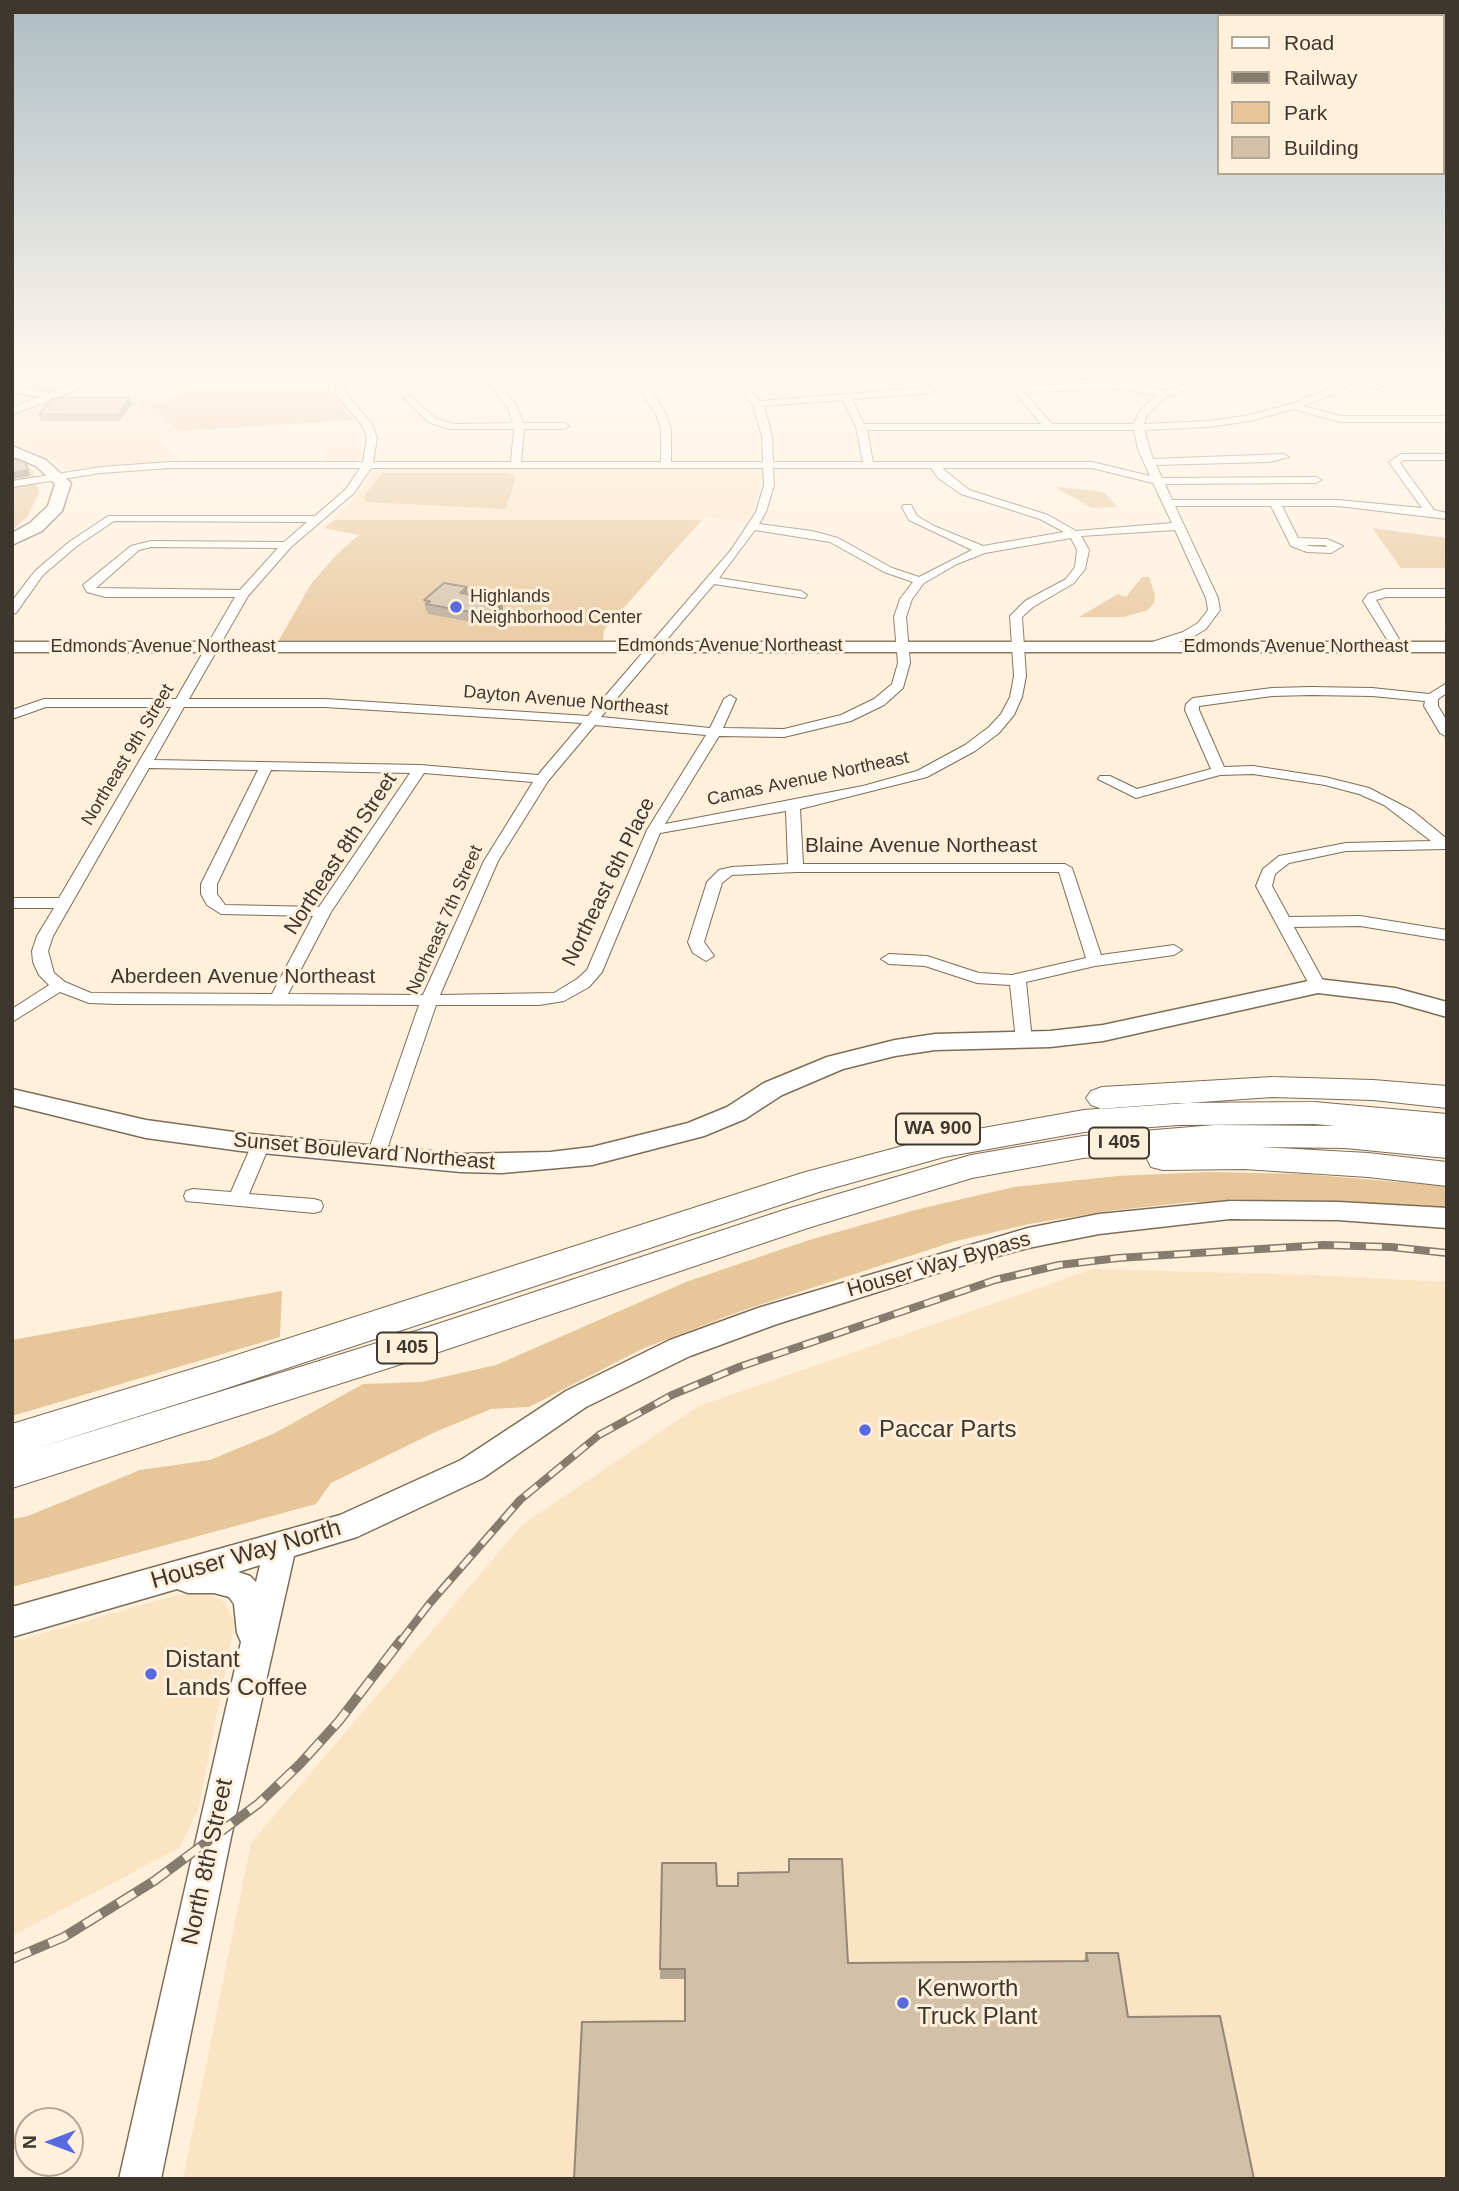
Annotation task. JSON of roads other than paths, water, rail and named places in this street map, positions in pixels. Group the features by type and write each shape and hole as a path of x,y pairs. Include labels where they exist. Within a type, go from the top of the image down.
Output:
{"highway":[{"name":"WA 900","path":"454,1298 597,1243 814,1167 936,1130 999,1115 1097,1098 1236,1087 1363,1089 1447,1097"},
{"name":"I 405","path":"12,1440 858,1168 944,1146 1032,1129 1127,1117 1256,1112 1364,1116 1447,1125"},
{"name":"I 405","path":"12,1472 423,1343 799,1218 971,1167 1035,1154 1132,1141 1215,1136 1291,1135 1447,1147"},
{"path":"799,1218 951,1184 1133,1161 1244,1158 1368,1165 1447,1174"}],"main road":[{"path":"12,534 58,505 63,483 55,478"},
{"path":"12,541 39,518"}],"street":[{"path":"12,484 59,477"},
{"name":"Northeast 9th Street","path":"59,986 47,975 41,962 40,951 45,936 243,594 288,545 350,491 359,477"},
{"name":"Northeast 7th Street","path":"376,1155 430,998 491,861 542,779 657,645 753,526 766,499 768,477"},
{"path":"944,477 965,492 1044,517 1074,534 1084,556 1081,566 1070,581 1029,604 1016,616 1016,647"},
{"path":"1144,477 1160,481 1316,481"},
{"path":"1150,647 1187,635 1202,626 1214,610 1212,598 1158,477"},
{"path":"1405,477 1430,512"},
{"path":"1170,503 1338,503 1447,516"},
{"path":"1275,503 1293,541"},
{"path":"907,507 913,518 930,528 982,550"},
{"path":"12,610 39,573 73,544 112,518 320,519"},
{"path":"753,526 812,534 834,540 888,570 920,581"},
{"path":"901,646 900,617 906,599 920,581 982,550 1123,528 1180,526"},
{"path":"243,594 105,593 92,590 89,585 135,548 151,544 288,545"},
{"path":"710,580 801,596"},
{"path":"1396,646 1369,601 1372,597 1385,593 1447,593"},
{"name":"Dayton Avenue Northeast","path":"12,715 44,704 392,705 715,732 784,733 846,718 879,702 898,685 904,663 901,646"},
{"name":"Edmonds Avenue Northeast","path":"12,647 1447,647"},
{"name":"Camas Avenue Northeast","path":"654,830 793,806 922,774 970,748 994,730 1007,715 1016,697 1020,676 1016,647"},
{"path":"1219,771 1192,710 1193,704 1198,701 1272,692 1311,691 1373,692 1432,698 1447,687"},
{"path":"1432,698 1434,715 1447,733"},
{"name":"Northeast 6th Place","path":"430,998 539,1000 558,997 583,983 594,972 654,830 715,732 730,699"},
{"path":"144,764 420,769 542,779"},
{"path":"267,765 209,884 212,902 221,909 323,912"},
{"name":"Northeast 8th Street","path":"278,998 323,912 420,769"},
{"path":"1105,779 1129,791 1143,793 1219,771 1275,772 1364,791 1408,814 1446,845"},
{"name":"Blaine Avenue Northeast","path":"793,806 796,868 1065,868 1095,961"},
{"path":"1446,845 1346,847 1284,859 1268,872 1264,886 1318,986 1358,981 1383,982 1447,993"},
{"path":"706,957 696,942 715,882 724,873 741,869 796,868"},
{"path":"12,903 62,903"},
{"path":"1283,922 1372,922 1447,935"},
{"path":"889,960 927,961 986,979 1018,979 1095,961 1174,950"},
{"path":"1018,979 1024,1040"},
{"path":"12,1017 59,986"},
{"name":"Aberdeen Avenue Northeast","path":"59,986 89,998 430,998"},
{"name":"Sunset Boulevard Northeast","path":"12,1097 146,1129 261,1144 502,1164 592,1156 695,1130 736,1113 773,1089 835,1063 895,1048 936,1042 1024,1040 1103,1033 1318,986 1395,995 1447,1010"},
{"path":"237,1199 261,1144"},
{"path":"193,1196 314,1206"},
{"name":"Houser Way Bypass","path":"472,1469 576,1399 680,1348 768,1315 1028,1238 1099,1224 1230,1210 1338,1211 1447,1218"},
{"name":"Houser Way North","path":"12,1622 346,1527 472,1469"},
{"name":"North 8th Street","path":"140,2179 280,1546"},
{"path":"166,1578 214,1579 239,1586 250,1598 254,1617 255,1654"}],"railway":[{"path":"400,1642 430,1603 520,1500 599,1435 672,1395 739,1367 995,1280 1059,1265 1118,1258 1324,1245 1391,1247 1447,1253"},
{"path":"12,1959 64,1937 154,1881 258,1804 300,1764 339,1721 401,1640"}],"place":[{"name":"Highlands Neighborhood Center","path":"456,607"},
{"name":"Paccar Parts","path":"865,1430"},
{"name":"Distant Lands Coffee","path":"151,1674"},
{"name":"Kenworth Truck Plant","path":"903,2003"}]}
